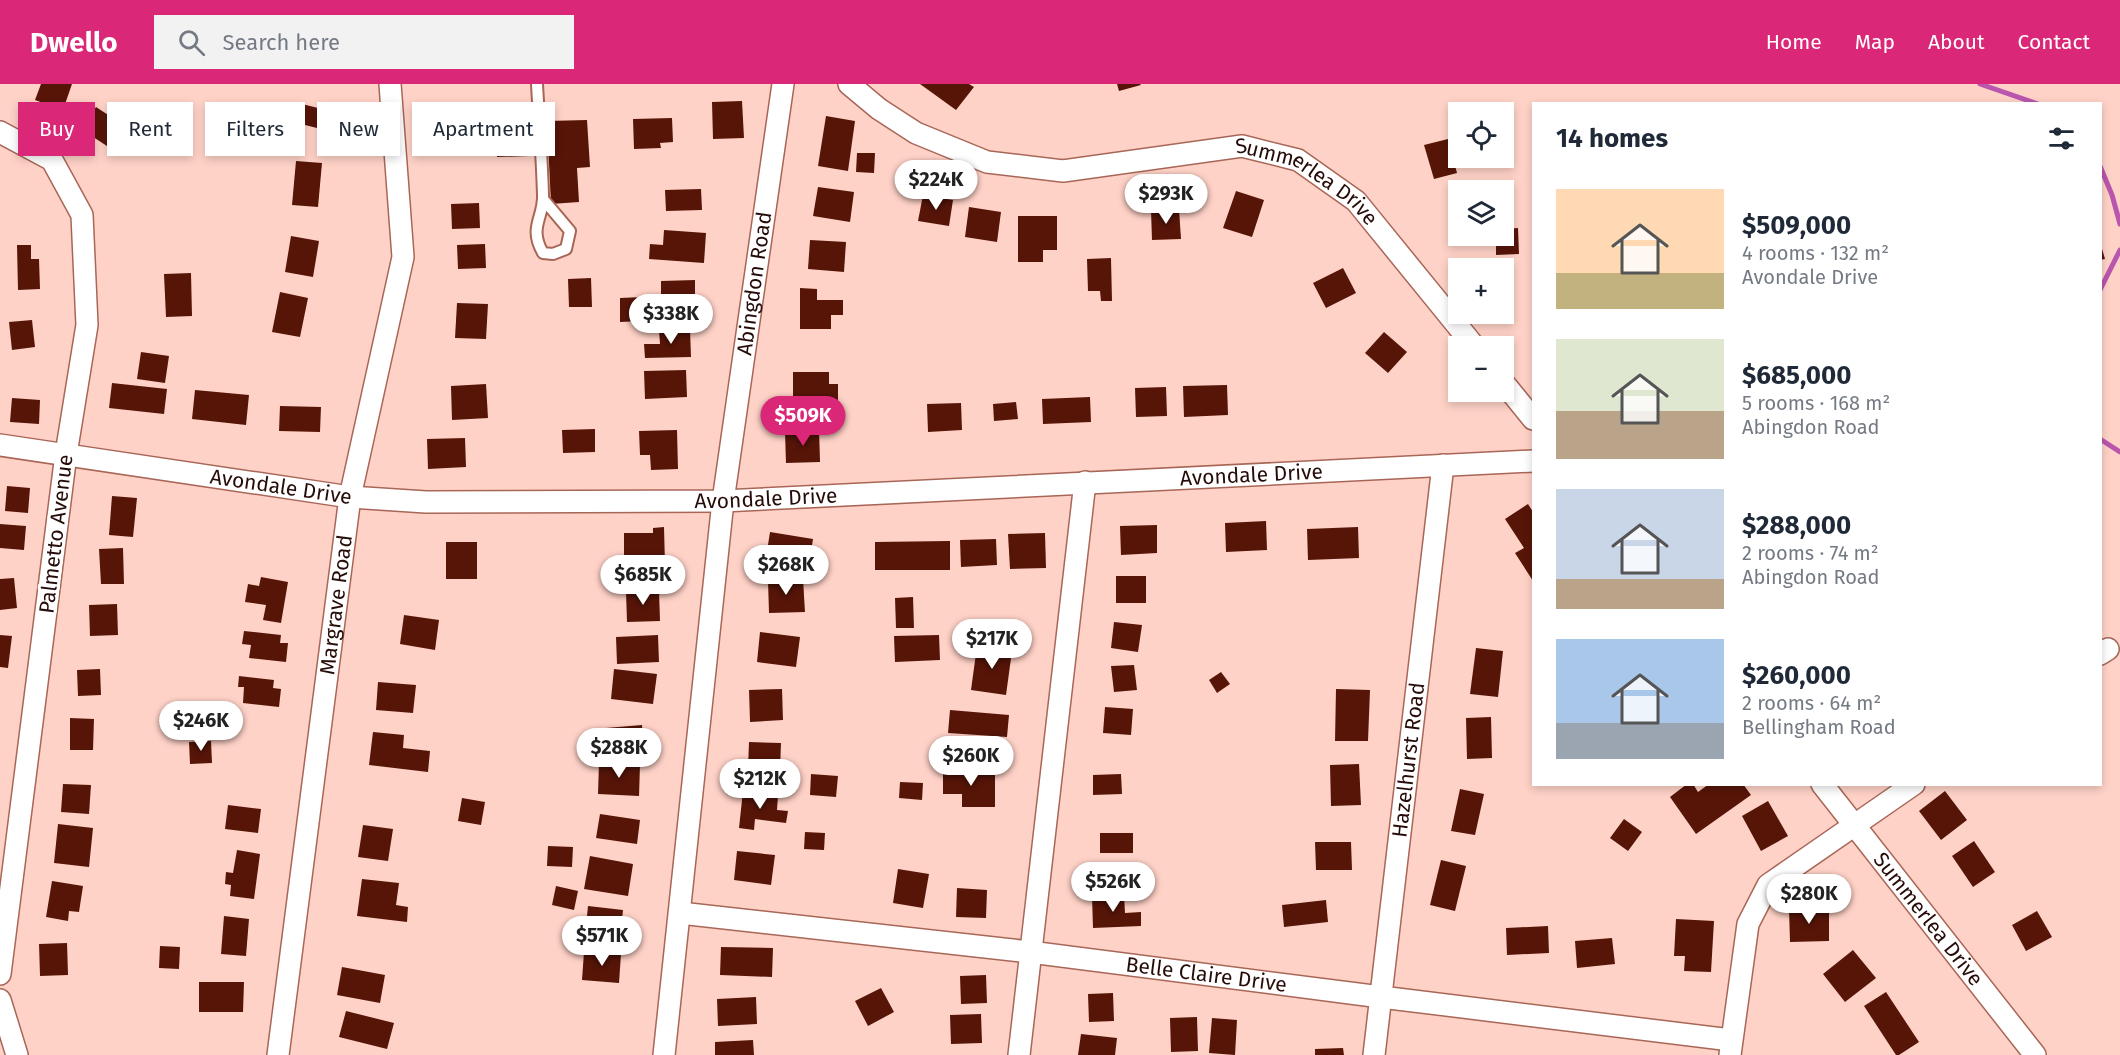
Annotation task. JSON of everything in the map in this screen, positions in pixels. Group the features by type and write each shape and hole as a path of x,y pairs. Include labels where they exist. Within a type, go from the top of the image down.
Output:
{"street":[{"name":"Margrave Road","path":"278,1055 350,497 404,257 390,84"},
{"name":"Abingdon Road","path":"664,1055 723,501 783,84"},
{"name":"Summerlea Drive","path":"849,84 879,109 916,133 987,162 1063,171 1242,146 1298,160 1356,201 1466,336"},
{"name":"Palmetto Avenue","path":"0,132 52,160 82,215 87,325 66,454 0,974"},
{"path":"1514,396 1532,418"},
{"name":"Avondale Drive","path":"0,445 350,497 426,502 723,501 1532,461"},
{"name":"Hazelhurst Road","path":"1374,1055 1443,465"},
{"path":"1019,1055 1085,482"},
{"name":"Summerlea Drive","path":"1824,786 2035,1055"},
{"path":"1731,1048 1748,924 1768,885 1911,786"},
{"name":"Belle Claire Drive","path":"680,913 1030,952 1381,998 1731,1048"},
{"path":"0,1000 17,1055"}],"lane":[{"path":"537,84 543,199 536,225 538,246 543,253 553,254 566,249 570,231 543,199"}],"building":[{"path":"41,84 72,84 66,102 35,100"},
{"path":"920,84 969,84 974,87 956,110"},
{"path":"1117,84 1140,84 1141,85 1119,91"},
{"path":"742,101 744,138 713,139 712,102"},
{"path":"305,105 317,108 317,128 305,125"},
{"path":"95,108 107,114 107,146 95,138"},
{"path":"826,116 855,121 848,171 818,166"},
{"path":"672,118 673,142 660,143 661,148 634,149 633,119"},
{"path":"587,120 590,167 577,168 579,202 551,204 549,156 555,156 555,121"},
{"path":"1448,139 1448,168 1456,168 1457,173 1434,179 1424,145"},
{"path":"857,153 875,153 874,173 856,172"},
{"path":"296,161 322,163 318,207 292,205"},
{"path":"818,187 854,192 850,222 813,216"},
{"path":"701,189 702,210 666,211 665,190"},
{"path":"1236,191 1264,200 1252,237 1223,228"},
{"path":"923,195 953,200 949,226 918,221"},
{"path":"479,203 480,228 452,229 451,204"},
{"path":"969,207 1001,212 997,242 965,237"},
{"path":"1179,209 1181,239 1152,240 1151,210"},
{"path":"1018,216 1057,216 1057,250 1043,250 1043,262 1018,262"},
{"path":"1514,228 1518,228 1519,254 1496,255 1496,246 1514,246"},
{"path":"664,230 706,233 704,263 649,259 650,244 663,245"},
{"path":"291,236 319,241 313,277 285,272"},
{"path":"810,240 846,242 844,272 808,269"},
{"path":"485,244 486,268 458,269 457,245"},
{"path":"17,245 31,245 31,259 39,259 40,289 18,290"},
{"path":"1111,258 1112,301 1101,301 1100,291 1088,291 1087,259"},
{"path":"1343,268 1356,293 1326,308 1313,283"},
{"path":"191,273 192,316 166,317 164,274"},
{"path":"591,278 592,307 569,307 568,279"},
{"path":"695,280 695,310 661,311 661,281"},
{"path":"800,288 817,289 817,300 843,300 843,315 831,315 831,329 800,329"},
{"path":"280,292 308,298 300,337 272,332"},
{"path":"643,297 643,321 620,322 620,298"},
{"path":"457,303 488,304 486,339 455,338"},
{"path":"32,320 35,347 12,350 9,322"},
{"path":"690,329 691,357 645,358 644,344 660,344 659,330"},
{"path":"1384,332 1407,352 1388,373 1365,353"},
{"path":"141,352 169,356 165,383 137,379"},
{"path":"686,370 687,397 645,399 644,371"},
{"path":"793,372 829,372 829,384 838,384 838,404 793,403"},
{"path":"112,383 167,389 164,414 109,408"},
{"path":"486,384 488,418 452,420 451,386"},
{"path":"1227,385 1228,415 1184,417 1183,386"},
{"path":"1166,387 1167,416 1136,417 1135,388"},
{"path":"195,390 249,395 246,425 192,419"},
{"path":"1090,397 1091,422 1043,424 1042,399"},
{"path":"12,398 40,400 39,424 10,422"},
{"path":"1016,402 1018,419 994,421 993,404"},
{"path":"961,403 962,430 928,432 927,404"},
{"path":"280,406 321,407 320,432 279,431"},
{"path":"595,429 595,452 563,453 562,430"},
{"path":"677,430 678,469 651,470 650,455 640,455 639,431"},
{"path":"819,430 820,462 786,463 785,432"},
{"path":"465,438 466,467 428,469 427,439"},
{"path":"7,486 30,488 28,513 5,511"},
{"path":"112,496 137,498 133,537 109,535"},
{"path":"1528,504 1532,510 1532,579 1515,553 1524,548 1505,519"},
{"path":"1266,521 1267,550 1226,552 1225,523"},
{"path":"0,524 26,526 24,550 0,548"},
{"path":"1157,525 1157,553 1121,555 1120,526"},
{"path":"664,527 665,565 624,565 624,533 653,533 653,528"},
{"path":"1358,527 1359,558 1308,560 1307,529"},
{"path":"770,532 813,539 809,565 766,558"},
{"path":"1045,533 1046,568 1010,569 1008,534"},
{"path":"996,539 997,565 961,567 960,540"},
{"path":"950,541 950,570 875,570 875,542"},
{"path":"446,542 477,542 477,579 446,579"},
{"path":"123,548 124,584 101,584 99,549"},
{"path":"1116,576 1146,576 1146,603 1116,603"},
{"path":"261,577 288,582 281,623 263,620 266,605 245,602 248,584 259,586"},
{"path":"14,578 17,608 0,610 0,579"},
{"path":"803,579 805,612 769,613 768,580"},
{"path":"659,591 660,621 627,622 626,592"},
{"path":"913,597 914,628 896,628 895,598"},
{"path":"117,604 118,635 90,636 89,605"},
{"path":"404,615 439,620 435,650 400,644"},
{"path":"1114,622 1142,625 1138,652 1111,648"},
{"path":"244,631 281,635 280,643 288,643 286,662 249,658 251,645 242,644"},
{"path":"760,632 800,637 796,667 757,662"},
{"path":"0,635 12,636 8,668 0,667"},
{"path":"658,635 659,662 617,664 616,637"},
{"path":"939,635 940,660 895,662 894,636"},
{"path":"977,646 1012,651 1006,695 971,690"},
{"path":"1476,648 1503,651 1498,697 1470,694"},
{"path":"1134,665 1137,690 1114,692 1111,666"},
{"path":"100,669 101,695 78,696 77,670"},
{"path":"614,669 657,674 653,704 611,699"},
{"path":"1221,672 1230,684 1217,693 1209,680"},
{"path":"239,676 274,680 273,688 281,689 279,707 243,703 244,687 238,687"},
{"path":"378,682 416,685 413,713 376,710"},
{"path":"782,689 783,720 750,722 749,690"},
{"path":"1336,689 1370,690 1368,741 1335,741"},
{"path":"1105,707 1133,709 1131,735 1103,733"},
{"path":"950,710 1009,715 1007,737 948,733"},
{"path":"1491,717 1492,758 1467,759 1466,718"},
{"path":"70,718 94,719 93,750 70,750"},
{"path":"642,725 644,754 609,757 606,728"},
{"path":"373,732 404,735 403,748 430,751 428,772 369,765"},
{"path":"211,741 212,763 190,764 189,742"},
{"path":"749,742 781,743 780,770 748,769"},
{"path":"599,762 640,764 639,796 598,794"},
{"path":"1359,764 1361,805 1331,806 1330,765"},
{"path":"943,770 995,770 995,807 962,807 962,794 943,794"},
{"path":"811,774 838,776 836,797 810,795"},
{"path":"1121,774 1122,794 1093,795 1093,775"},
{"path":"900,782 923,783 922,800 899,798"},
{"path":"63,784 91,785 89,814 61,812"},
{"path":"1684,786 1694,786 1698,792 1706,786 1744,786 1751,795 1696,834 1670,797"},
{"path":"1460,789 1484,794 1475,835 1451,831"},
{"path":"743,791 778,795 777,810 788,811 786,823 755,819 754,830 739,828"},
{"path":"1945,791 1967,820 1941,840 1919,811"},
{"path":"462,798 485,802 481,825 458,821"},
{"path":"1768,801 1788,836 1761,851 1742,816"},
{"path":"228,805 261,809 258,833 225,829"},
{"path":"600,814 640,820 637,844 596,838"},
{"path":"1624,819 1642,832 1628,851 1610,838"},
{"path":"58,824 93,828 89,867 54,863"},
{"path":"363,825 393,829 388,861 358,857"},
{"path":"805,832 825,833 824,850 804,849"},
{"path":"1100,833 1133,833 1133,853 1100,853"},
{"path":"1974,841 1995,872 1973,887 1952,856"},
{"path":"1315,842 1351,842 1352,870 1316,870"},
{"path":"548,846 573,847 572,867 547,866"},
{"path":"237,850 260,854 254,899 230,896 231,885 225,884 226,872 233,873"},
{"path":"737,851 775,855 771,885 734,880"},
{"path":"590,856 633,864 628,896 584,889"},
{"path":"1441,860 1466,866 1455,911 1430,905"},
{"path":"898,869 929,874 923,908 893,903"},
{"path":"362,879 399,883 396,905 408,907 407,922 357,916"},
{"path":"52,881 83,886 79,912 69,911 68,921 46,917"},
{"path":"556,886 578,891 574,910 552,905"},
{"path":"957,888 987,890 986,918 956,917"},
{"path":"1124,895 1125,913 1141,912 1141,926 1093,928 1092,896"},
{"path":"1326,900 1328,922 1284,927 1282,905"},
{"path":"588,906 623,910 620,940 585,936"},
{"path":"1829,909 1829,941 1790,942 1789,910"},
{"path":"2037,911 2052,937 2026,951 2012,925"},
{"path":"224,916 249,919 246,956 221,954"},
{"path":"1676,919 1714,921 1711,972 1684,971 1685,956 1674,956"},
{"path":"1548,926 1549,953 1507,955 1506,928"},
{"path":"1612,938 1615,964 1577,968 1575,941"},
{"path":"67,943 68,975 40,976 39,944"},
{"path":"160,946 180,947 179,969 159,968"},
{"path":"721,947 773,948 772,977 720,975"},
{"path":"1853,950 1876,978 1845,1002 1823,974"},
{"path":"584,952 621,954 619,983 582,980"},
{"path":"342,967 385,975 380,1003 337,995"},
{"path":"986,975 987,1003 961,1004 960,976"},
{"path":"199,982 244,982 243,1012 199,1012"},
{"path":"881,988 894,1012 868,1026 855,1001"},
{"path":"1886,992 1919,1042 1899,1055 1896,1055 1864,1006"},
{"path":"1113,993 1114,1021 1089,1022 1088,994"},
{"path":"756,997 757,1024 718,1026 717,999"},
{"path":"346,1011 394,1023 387,1049 339,1037"},
{"path":"981,1014 982,1043 951,1044 950,1015"},
{"path":"1197,1017 1198,1051 1171,1052 1170,1018"},
{"path":"1212,1018 1237,1020 1235,1055 1209,1053"},
{"path":"1081,1034 1117,1038 1115,1055 1078,1055"},
{"path":"753,1040 754,1055 715,1055 715,1042"},
{"path":"1343,1048 1344,1055 1315,1055 1315,1049"}],"waterway":[{"path":"1980,84 2032,102"},
{"path":"2102,171 2120,224"},
{"path":"2102,286 2120,250"},
{"path":"2102,440 2120,452"}]}
